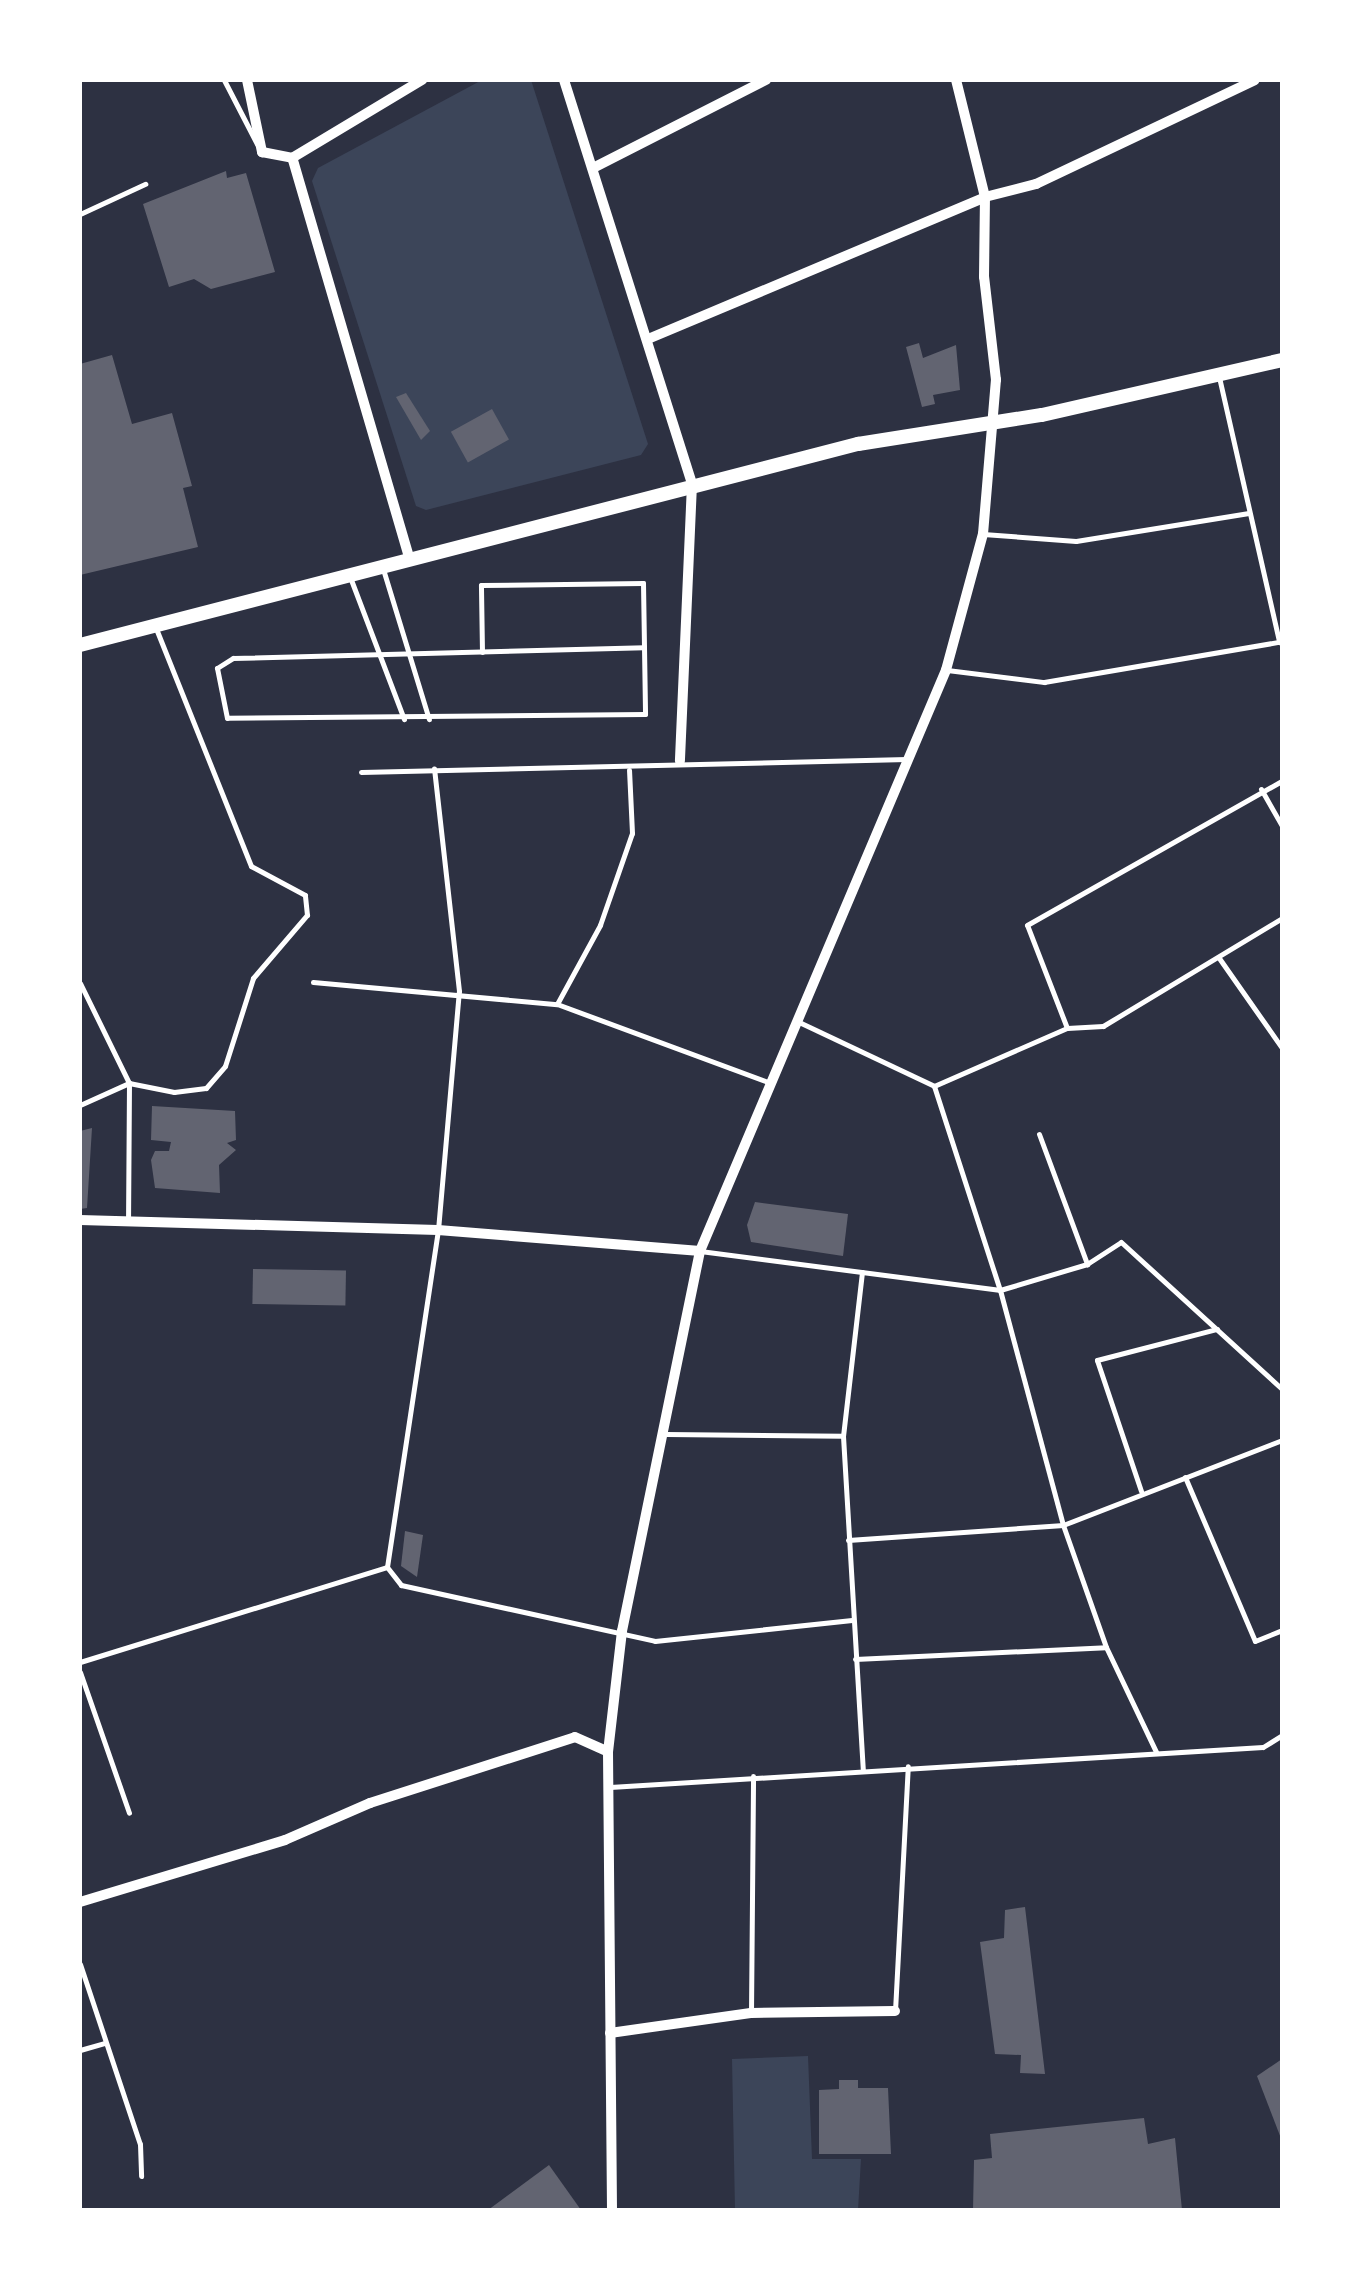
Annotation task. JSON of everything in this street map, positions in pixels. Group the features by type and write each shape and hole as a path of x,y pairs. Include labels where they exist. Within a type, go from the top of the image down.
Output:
{"street":[{"path":"247,80 262,152 292,158 422,80"},
{"path":"564,80 595,167 692,484 680,762"},
{"path":"595,167 766,80"},
{"path":"612,2210 608,1752 622,1631 666,1434 700,1251 802,1023 946,670 983,534 994,423 985,197 956,80"},
{"path":"648,339 985,197 1036,184 1256,80"},
{"path":"292,158 409,557"},
{"path":"80,645 858,444 994,423 1282,360"},
{"path":"80,1220 438,1230 700,1251"},
{"path":"80,1902 285,1840 370,1802 575,1737 608,1752"},
{"path":"610,2033 751,2013 895,2011"}],"lane":[{"path":"224,80 262,152"},
{"path":"80,214 145,184"},
{"path":"946,670 1044,682 1281,642 1219,376"},
{"path":"983,534 1076,541 1249,513"},
{"path":"381,565 429,719"},
{"path":"349,574 404,719"},
{"path":"482,652 481,584 643,583 644,647 645,714 227,718 217,668 224,660 644,647"},
{"path":"80,1105 129,1083 174,1092 206,1088 225,1066 254,978 306,915 305,895 251,866 156,627"},
{"path":"362,772 434,768 629,770 680,762 910,759"},
{"path":"434,768 459,990 438,1230 388,1566 401,1585 656,1641 852,1620"},
{"path":"557,1004 600,925 632,833 629,770"},
{"path":"1067,1028 1027,925 1261,789 1282,781"},
{"path":"1261,789 1282,826"},
{"path":"934,1086 1067,1028 1104,1026 1282,918"},
{"path":"1219,958 1282,1048"},
{"path":"313,982 459,990 557,1004 773,1084"},
{"path":"80,984 129,1083 128,1221"},
{"path":"802,1023 934,1086 1000,1290 1063,1525 1106,1647 1156,1752"},
{"path":"1039,1134 1087,1264"},
{"path":"700,1251 1000,1290 1087,1264 1121,1242 1282,1389"},
{"path":"862,1272 842,1436 863,1770"},
{"path":"1141,1492 1097,1360 1217,1328"},
{"path":"666,1434 842,1436"},
{"path":"848,1540 1063,1525 1282,1440"},
{"path":"1185,1476 1255,1641 1282,1630"},
{"path":"80,1662 388,1566"},
{"path":"855,1659 1106,1647"},
{"path":"80,1672 129,1813"},
{"path":"607,1787 1264,1747 1282,1734"},
{"path":"895,2011 908,1766"},
{"path":"751,2013 754,1776"},
{"path":"80,1964 140,2144 141,2176"},
{"path":"80,2050 105,2042"}],"shaded area":[{"path":"482,80 531,80 648,444 641,455 426,510 416,506 312,181 318,168"},
{"path":"808,2056 812,2159 861,2159 858,2210 735,2210 732,2059"}],"building":[{"path":"226,171 227,178 246,173 275,272 211,289 194,279 169,287 143,204"},
{"path":"919,343 923,358 956,345 960,390 933,395 935,404 922,407 906,347"},
{"path":"112,355 132,424 172,413 192,486 183,488 198,547 80,575 80,364"},
{"path":"406,393 430,431 421,440 396,397"},
{"path":"492,409 509,440 468,462 451,432"},
{"path":"152,1106 235,1111 236,1140 227,1143 236,1150 219,1165 220,1193 155,1188 151,1160 155,1151 169,1151 171,1142 151,1140"},
{"path":"92,1128 87,1208 80,1209 80,1131"},
{"path":"755,1202 848,1214 843,1256 751,1242 747,1225"},
{"path":"253,1269 346,1271 345,1306 252,1304"},
{"path":"405,1531 423,1535 417,1577 401,1566"},
{"path":"1025,1907 1045,2074 1020,2073 1021,2055 995,2054 980,1942 1004,1938 1005,1910"},
{"path":"1282,2059 1282,2141 1257,2076"},
{"path":"839,2080 858,2080 858,2088 888,2088 891,2154 819,2154 819,2090 839,2089"},
{"path":"1144,2118 1148,2144 1175,2138 1182,2210 973,2210 974,2160 992,2158 990,2134"},
{"path":"549,2165 581,2210 488,2210"}]}
